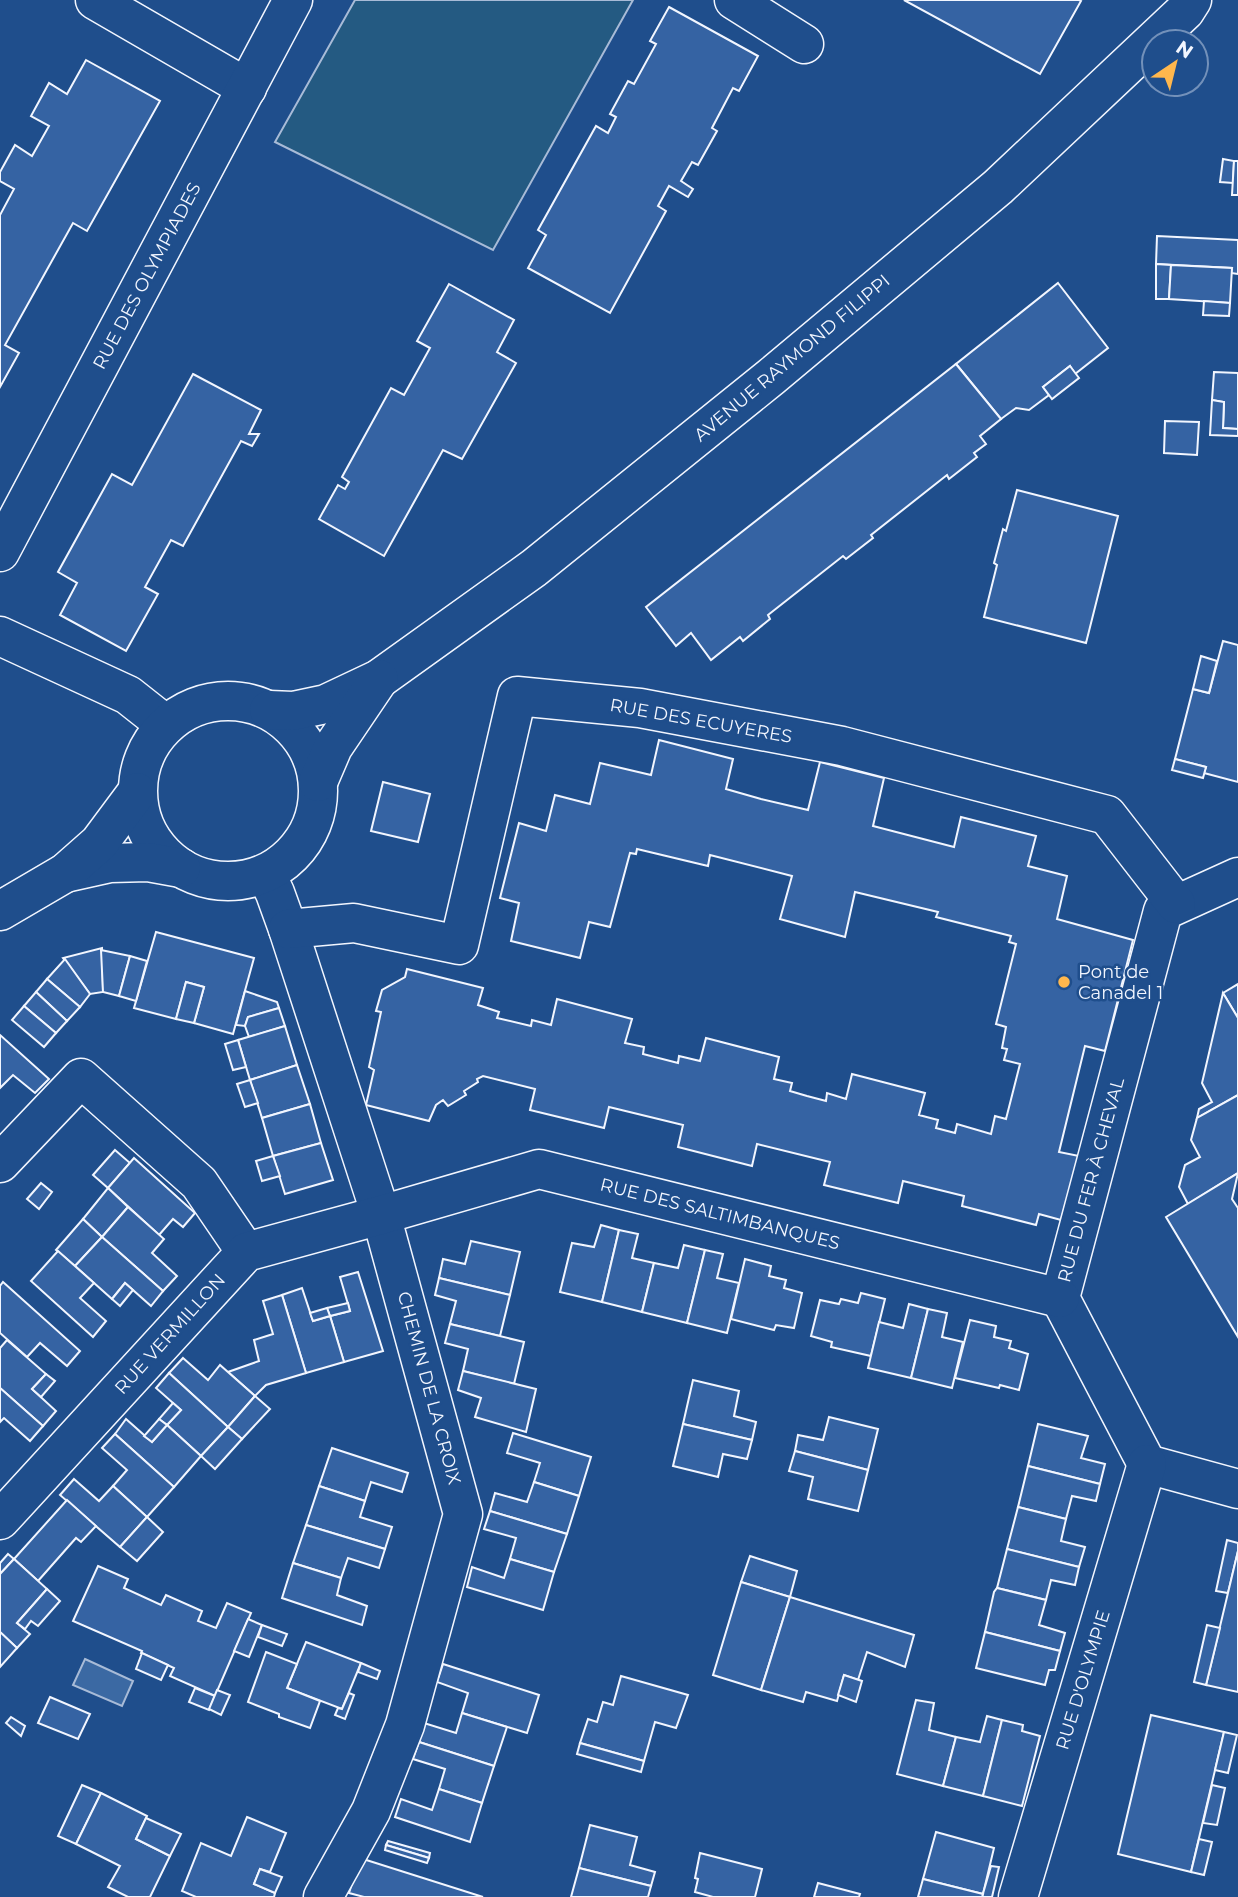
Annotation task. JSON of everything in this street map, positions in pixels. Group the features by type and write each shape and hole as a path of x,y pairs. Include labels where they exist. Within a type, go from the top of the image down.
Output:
{"street":[{"path":"95,0 247,88"},
{"name":"RUE DES OLYMPIADES","path":"0,552 293,0"},
{"path":"734,0 804,44"},
{"name":"AVENUE RAYMOND FILIPPI","path":"269,710 293,712 326,704 379,680 534,568 771,377 998,187 1196,4"},
{"path":"0,636 128,695 166,725"},
{"name":"AVENUE RAYMOND FILIPPI","path":"318,782 333,747 379,680"},
{"name":"RUE DES ECUYERES","path":"288,929 354,923 459,945 517,696 640,708 842,746 1107,815 1176,904"},
{"path":"65,873 110,863 148,862 181,868 208,879 237,881 267,874 289,858 307,836 317,810 318,782 310,753 293,728 269,710 243,701 215,701 188,710 166,725 150,745 141,767 137,792 143,822 158,848 181,868"},
{"path":"0,911 65,873 99,843 137,792"},
{"name":"CHEMIN DE LA CROIX","path":"267,874 288,929 382,1215 463,1514 405,1725 371,1811 323,1897"},
{"path":"1176,904 1238,877"},
{"name":"RUE DU FER À CHEVAL","path":"1147,1464 1060,1298 1163,911 1176,904"},
{"path":"0,1163 81,1077 199,1183 246,1252 382,1215"},
{"name":"RUE DES SALTIMBANQUES","path":"382,1215 539,1169 1060,1298"},
{"name":"RUE VERMILLON","path":"0,1520 246,1252"},
{"path":"1147,1464 1238,1489"},
{"name":"RUE D'OLYMPIE","path":"1018,1897 1147,1464"}],"shaded area":[{"path":"355,0 633,0 493,250 275,142"},
{"path":"85,1659 133,1681 122,1706 73,1685"}],"building":[{"path":"904,0 1079,0 1081,1 1040,74"},
{"path":"669,7 758,56 739,91 733,88 712,128 717,131 698,165 692,162 681,181 693,189 688,197 669,186 658,206 666,211 610,313 528,268 546,235 538,230 596,126 608,133 616,117 610,114 628,81 634,84 656,44 650,41"},
{"path":"86,60 160,101 87,231 73,223 5,345 19,353 0,387 0,215 14,189 0,181 0,172 15,145 32,156 49,126 31,116 49,83 67,94"},
{"path":"1223,159 1234,161 1233,183 1220,182"},
{"path":"1234,161 1238,161 1238,195 1232,195"},
{"path":"1157,236 1238,240 1238,274 1231,273 1232,268 1156,264"},
{"path":"1156,264 1171,265 1169,299 1156,299"},
{"path":"1171,265 1232,268 1230,303 1169,299"},
{"path":"1058,283 1108,348 1075,374 1070,366 1043,387 1049,395 1029,410 1016,408 1001,419 956,364"},
{"path":"449,284 514,320 497,352 516,363 462,459 443,450 384,556 319,519 338,485 345,489 349,482 342,477 391,388 404,395 430,348 417,341"},
{"path":"1204,301 1230,303 1229,316 1203,315"},
{"path":"956,364 1001,419 980,436 986,444 974,453 977,457 949,479 947,475 871,535 873,538 846,559 843,556 768,615 770,619 743,641 740,637 711,660 691,633 676,646 646,607"},
{"path":"1070,366 1079,378 1052,399 1043,387"},
{"path":"1214,372 1238,373 1238,429 1223,428 1224,402 1212,400"},
{"path":"193,374 261,410 249,434 259,434 252,446 241,441 183,546 171,540 145,587 158,594 126,651 60,615 77,583 58,572 112,474 132,485"},
{"path":"1212,400 1224,402 1223,428 1238,429 1238,436 1210,435"},
{"path":"1165,421 1199,422 1197,455 1164,453"},
{"path":"1017,490 1118,516 1086,643 984,617 997,565 994,563"},
{"path":"1223,641 1238,645 1238,782 1204,773 1206,767 1175,759 1193,689 1209,693"},
{"path":"1201,656 1217,661 1209,693 1193,689"},
{"name":"Pont de Canadel 1","path":"659,740 733,759 726,789 761,799 808,810 820,762 884,778 873,826 954,847 961,817 1036,836 1028,866 1067,876 1057,919 1133,940 1105,1051 1085,1046 1059,1152 1079,1156 1061,1220 1039,1214 1036,1225 962,1206 964,1196 903,1181 898,1203 824,1185 830,1162 757,1144 752,1166 678,1147 683,1125 609,1107 604,1128 530,1110 535,1089 483,1076 464,1091 466,1095 448,1106 443,1100 436,1105 429,1121 366,1105 374,1070 369,1067 381,1012 376,1011 382,990 405,977 407,969 483,988 478,1005 499,1012 497,1018 531,1026 532,1020 551,1025 557,999 632,1019 625,1043 644,1047 643,1054 678,1063 679,1056 700,1061 706,1038 779,1057 774,1079 792,1083 790,1091 826,1101 827,1093 846,1099 852,1074 925,1093 919,1115 938,1120 936,1128 955,1133 957,1124 991,1134 995,1116 1006,1119 1020,1064 1004,1060 1007,1049 1002,1048 1006,1027 996,1024 1016,944 1009,942 1011,936 936,917 938,912 855,892 845,937 780,919 792,876 710,855 708,866 637,849 636,854 630,853 610,927 589,922 580,958 511,941 519,903 500,898 519,823 546,831 555,795 590,804 600,763 651,775"},
{"path":"1175,759 1206,767 1203,778 1172,770"},
{"path":"383,782 430,794 418,842 371,831"},
{"path":"156,932 254,958 233,1034 194,1023 204,987 186,982 176,1019 134,1008"},
{"path":"102,948 103,992 90,994 63,958"},
{"path":"101,950 130,956 119,996 103,992"},
{"path":"130,956 147,961 136,1001 119,996"},
{"path":"65,959 90,994 80,1007 47,979"},
{"path":"47,979 80,1007 67,1021 36,992"},
{"path":"186,982 204,987 194,1023 176,1019"},
{"path":"1238,984 1238,1018 1223,993"},
{"path":"245,991 277,1002 279,1008 248,1017 245,1026 236,1025"},
{"path":"36,992 67,1021 56,1033 24,1006"},
{"path":"1223,993 1238,1018 1238,1095 1197,1118 1199,1109 1212,1102 1202,1083"},
{"path":"24,1006 56,1033 44,1047 12,1020"},
{"path":"279,1008 285,1026 249,1037 245,1026 248,1017"},
{"path":"285,1026 297,1065 250,1080 238,1040"},
{"path":"0,1035 49,1079 35,1093 13,1075 0,1088"},
{"path":"238,1040 246,1067 233,1070 225,1044"},
{"path":"297,1065 310,1104 262,1118 250,1080"},
{"path":"250,1080 258,1103 245,1107 237,1084"},
{"path":"1238,1095 1238,1173 1188,1204 1179,1187 1185,1165 1200,1157 1191,1140 1197,1118"},
{"path":"310,1104 321,1143 273,1156 262,1118"},
{"path":"321,1143 333,1180 285,1194 273,1156"},
{"path":"115,1150 130,1163 108,1188 93,1175"},
{"path":"273,1156 280,1176 262,1181 256,1161"},
{"path":"134,1158 195,1213 183,1227 173,1219 159,1235 108,1188"},
{"path":"1238,1173 1232,1199 1238,1208 1238,1337 1166,1217"},
{"path":"41,1183 52,1192 39,1209 27,1199"},
{"path":"108,1188 128,1207 102,1237 83,1219"},
{"path":"128,1207 164,1239 152,1253 177,1276 163,1291 102,1237"},
{"path":"83,1219 102,1237 75,1266 56,1250"},
{"path":"601,1225 619,1230 602,1302 560,1292 572,1243 594,1247"},
{"path":"619,1230 638,1234 632,1258 654,1263 642,1312 602,1302"},
{"path":"102,1237 163,1291 151,1306 125,1283 112,1299 75,1266"},
{"path":"471,1241 520,1252 510,1295 439,1278 443,1259 465,1264"},
{"path":"684,1245 705,1250 687,1323 642,1312 654,1263 678,1268"},
{"path":"705,1250 723,1254 717,1278 739,1283 727,1333 687,1323"},
{"path":"58,1251 94,1283 80,1298 106,1321 93,1337 31,1281"},
{"path":"745,1259 771,1266 769,1276 786,1280 784,1288 802,1293 794,1328 776,1325 774,1330 731,1319"},
{"path":"358,1272 383,1351 344,1362 330,1316 350,1311 340,1277"},
{"path":"439,1278 510,1295 500,1336 450,1324 456,1301 435,1295"},
{"path":"3,1282 80,1351 67,1366 40,1343 27,1357 0,1333 0,1286"},
{"path":"125,1283 133,1290 120,1306 112,1299"},
{"path":"302,1288 313,1321 330,1316 344,1362 306,1373 282,1295"},
{"path":"861,1293 885,1299 871,1356 831,1347 832,1342 811,1336 820,1300 839,1304 841,1299 858,1303"},
{"path":"282,1295 306,1373 266,1385 255,1396 228,1372 259,1361 254,1340 273,1334 263,1301"},
{"path":"348,1303 350,1311 330,1316 327,1308"},
{"path":"909,1304 928,1309 911,1378 868,1368 879,1322 903,1328"},
{"path":"327,1308 330,1316 313,1321 310,1313"},
{"path":"928,1309 947,1313 942,1337 963,1342 952,1388 911,1378"},
{"path":"970,1320 996,1326 994,1337 1011,1341 1009,1348 1028,1354 1019,1390 955,1378"},
{"path":"450,1324 524,1342 514,1384 463,1371 468,1349 445,1343"},
{"path":"7,1340 46,1374 32,1389 56,1411 43,1426 0,1388 0,1348"},
{"path":"183,1358 208,1380 220,1365 255,1396 228,1427 169,1373"},
{"path":"463,1371 536,1389 526,1432 475,1417 481,1398 458,1390"},
{"path":"169,1373 228,1427 201,1456 167,1425 181,1410 156,1388"},
{"path":"46,1374 55,1381 41,1397 32,1389"},
{"path":"693,1380 739,1391 734,1416 756,1422 752,1440 683,1424"},
{"path":"0,1388 43,1426 30,1441 4,1418 0,1422"},
{"path":"255,1396 270,1409 242,1439 228,1427"},
{"path":"173,1403 181,1410 167,1425 159,1419"},
{"path":"829,1417 878,1429 868,1470 795,1451 798,1435 823,1440"},
{"path":"126,1419 152,1442 167,1425 201,1456 174,1487 115,1434"},
{"path":"159,1419 167,1425 152,1442 144,1436"},
{"path":"683,1424 752,1440 747,1459 723,1454 718,1477 673,1466"},
{"path":"1038,1424 1088,1436 1081,1458 1105,1464 1100,1484 1028,1466"},
{"path":"228,1427 242,1439 215,1469 201,1456"},
{"path":"513,1433 591,1457 579,1496 534,1482 540,1463 507,1453"},
{"path":"115,1434 174,1487 147,1517 113,1486 127,1470 102,1448"},
{"path":"332,1448 408,1473 402,1492 371,1482 365,1501 319,1486"},
{"path":"795,1451 868,1470 858,1511 808,1499 813,1477 789,1471"},
{"path":"1028,1466 1100,1484 1096,1501 1072,1496 1066,1519 1018,1507"},
{"path":"74,1479 99,1501 113,1486 147,1517 120,1547 60,1495"},
{"path":"534,1482 579,1496 567,1534 490,1511 495,1493 527,1502"},
{"path":"319,1486 365,1501 360,1517 392,1527 385,1549 306,1525"},
{"path":"67,1500 96,1526 81,1542 76,1538 38,1581 14,1559"},
{"path":"1018,1507 1066,1519 1061,1541 1085,1547 1079,1567 1007,1549"},
{"path":"490,1511 567,1534 554,1572 510,1559 516,1538 484,1529"},
{"path":"147,1517 163,1532 137,1561 120,1547"},
{"path":"306,1525 385,1549 379,1568 348,1558 341,1578 293,1563"},
{"path":"1227,1540 1238,1543 1228,1593 1216,1591"},
{"path":"1007,1549 1079,1567 1075,1585 1051,1580 1046,1600 997,1588"},
{"path":"1238,1551 1238,1692 1206,1685"},
{"path":"8,1554 14,1559 0,1574 0,1563"},
{"path":"750,1556 797,1571 790,1597 741,1582"},
{"path":"14,1559 47,1589 17,1623 30,1634 17,1648 0,1632 0,1574"},
{"path":"510,1559 554,1572 543,1610 467,1587 472,1567 504,1578"},
{"path":"293,1563 341,1578 337,1595 367,1606 362,1625 282,1598"},
{"path":"98,1566 128,1579 124,1588 161,1605 166,1595 202,1611 198,1621 216,1628 227,1603 251,1613 215,1696 170,1676 174,1668 141,1653 142,1651 73,1621"},
{"path":"741,1582 790,1597 761,1690 713,1675"},
{"path":"997,1588 1046,1600 1039,1625 1065,1633 1060,1651 985,1632"},
{"path":"47,1589 60,1601 38,1626 31,1621 25,1629 17,1623"},
{"path":"790,1597 914,1635 905,1667 867,1652 858,1680 844,1675 837,1701 806,1692 803,1702 761,1690"},
{"path":"248,1619 262,1625 249,1657 234,1651"},
{"path":"262,1625 287,1634 282,1646 258,1637"},
{"path":"1207,1625 1220,1628 1206,1685 1194,1682"},
{"path":"0,1632 17,1648 0,1667"},
{"path":"985,1632 1060,1651 1055,1670 1049,1670 1045,1685 976,1668"},
{"path":"306,1642 361,1663 342,1709 287,1688"},
{"path":"266,1652 297,1664 287,1688 320,1701 310,1728 248,1702"},
{"path":"142,1653 168,1665 161,1680 136,1669"},
{"path":"361,1663 380,1671 377,1679 358,1672"},
{"path":"443,1664 539,1695 527,1733 462,1713 468,1693 437,1682"},
{"path":"844,1675 862,1681 856,1702 838,1695"},
{"path":"621,1676 688,1695 676,1728 655,1722 644,1761 580,1743 588,1719 597,1722 603,1702 613,1705"},
{"path":"195,1688 215,1696 209,1710 189,1702"},
{"path":"217,1690 230,1695 221,1715 209,1709"},
{"path":"349,1693 354,1695 345,1719 335,1715 338,1708 342,1709"},
{"path":"50,1697 90,1714 78,1739 38,1723"},
{"path":"916,1700 934,1703 929,1730 956,1737 943,1786 897,1774"},
{"path":"462,1713 507,1727 494,1766 419,1742 424,1723 456,1733"},
{"path":"1151,1715 1224,1732 1191,1872 1118,1854"},
{"path":"987,1716 1002,1720 983,1796 943,1786 956,1737 980,1742"},
{"path":"11,1717 25,1726 21,1736 6,1723"},
{"path":"1002,1720 1023,1725 1022,1731 1040,1736 1022,1806 983,1796"},
{"path":"1224,1732 1237,1735 1228,1773 1215,1770"},
{"path":"419,1742 494,1766 482,1803 439,1789 445,1769 413,1759"},
{"path":"580,1743 644,1761 641,1772 577,1754"},
{"path":"82,1785 101,1793 76,1844 58,1836"},
{"path":"1212,1785 1225,1788 1217,1825 1203,1823"},
{"path":"439,1789 482,1803 470,1842 395,1817 401,1799 432,1810"},
{"path":"101,1793 147,1816 136,1839 170,1856 150,1897 128,1897 108,1887 120,1866 76,1844"},
{"path":"247,1817 286,1833 270,1872 260,1869 254,1884 275,1893 274,1897 196,1897 182,1891 201,1843 231,1856"},
{"path":"146,1818 181,1834 170,1856 136,1839"},
{"path":"590,1825 637,1837 630,1865 655,1872 651,1886 579,1868"},
{"path":"936,1832 994,1848 983,1894 923,1879"},
{"path":"1199,1839 1212,1842 1204,1875 1191,1872"},
{"path":"388,1841 430,1853 429,1858 386,1845"},
{"path":"386,1845 429,1858 427,1863 385,1850"},
{"path":"700,1853 762,1869 755,1897 713,1897 695,1892"},
{"path":"360,1858 483,1897 364,1897 349,1893"},
{"path":"991,1866 999,1867 992,1897 982,1897"},
{"path":"579,1868 651,1886 648,1897 571,1897"},
{"path":"260,1869 282,1877 275,1893 254,1884"},
{"path":"923,1879 983,1894 982,1897 918,1897"},
{"path":"818,1883 860,1894 859,1897 814,1897"}],"place":[{"name":"Pont de Canadel 1","path":"1064,982"}]}
